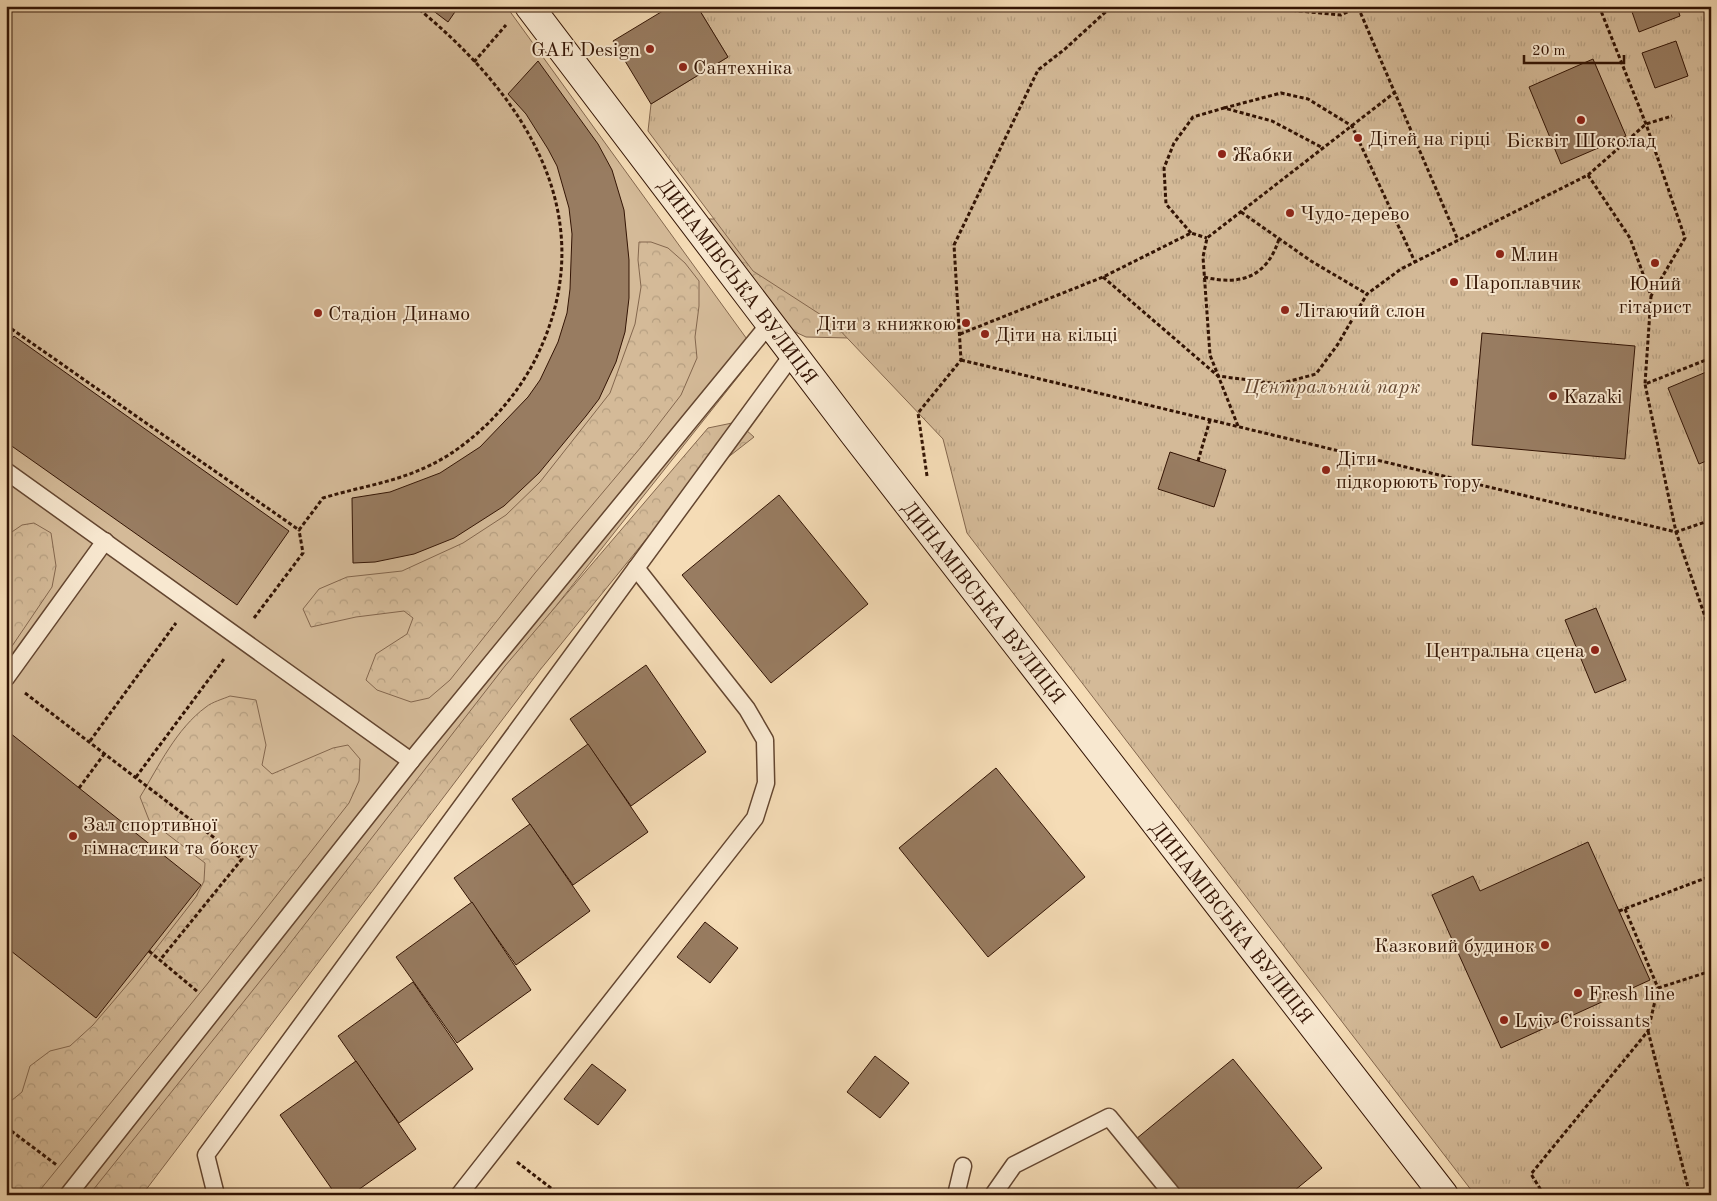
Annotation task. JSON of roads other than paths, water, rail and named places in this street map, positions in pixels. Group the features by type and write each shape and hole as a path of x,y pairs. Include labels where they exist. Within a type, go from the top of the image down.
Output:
{"street":[{"name":"ДИНАМІВСЬКА ВУЛИЦЯ","path":"519,12 770,323 1440,1193"}],"lane":[{"path":"68,1195 411,761 770,323"},
{"path":"216,1195 206,1155 793,354"},
{"path":"6,472 191,602 411,761"},
{"path":"6,678 105,541"},
{"path":"459,1195 755,818 766,782 765,740 747,709 636,568"},
{"path":"993,1195 1014,1165 1110,1117 1173,1195"},
{"path":"956,1195 963,1166"}],"place":[{"name":"GAE Design","path":"650,49"},
{"name":"Сантехніка","path":"683,67"},
{"name":"Бісквіт Шоколад","path":"1581,120"},
{"name":"Дітей на гірці","path":"1358,138"},
{"name":"Жабки","path":"1222,154"},
{"name":"Чудо-дерево","path":"1290,213"},
{"name":"Млин","path":"1500,254"},
{"name":"Юний гітарист","path":"1655,263"},
{"name":"Пароплавчик","path":"1454,282"},
{"name":"Літаючий слон","path":"1285,310"},
{"name":"Стадіон Динамо","path":"318,313"},
{"name":"Діти з книжкою","path":"966,323"},
{"name":"Діти на кільці","path":"985,334"},
{"name":"Kazaki","path":"1553,396"},
{"name":"Діти підкорюють гору","path":"1326,470"},
{"name":"Центральна сцена","path":"1595,650"},
{"name":"Зал спортивної гімнастики та боксу","path":"73,836"},
{"name":"Казковий будинок","path":"1545,945"},
{"name":"Fresh line","path":"1578,993"},
{"name":"Lviv Croissants","path":"1504,1020"}],"park label":[{"name":"Центральний парк","path":"1332,386"}]}
